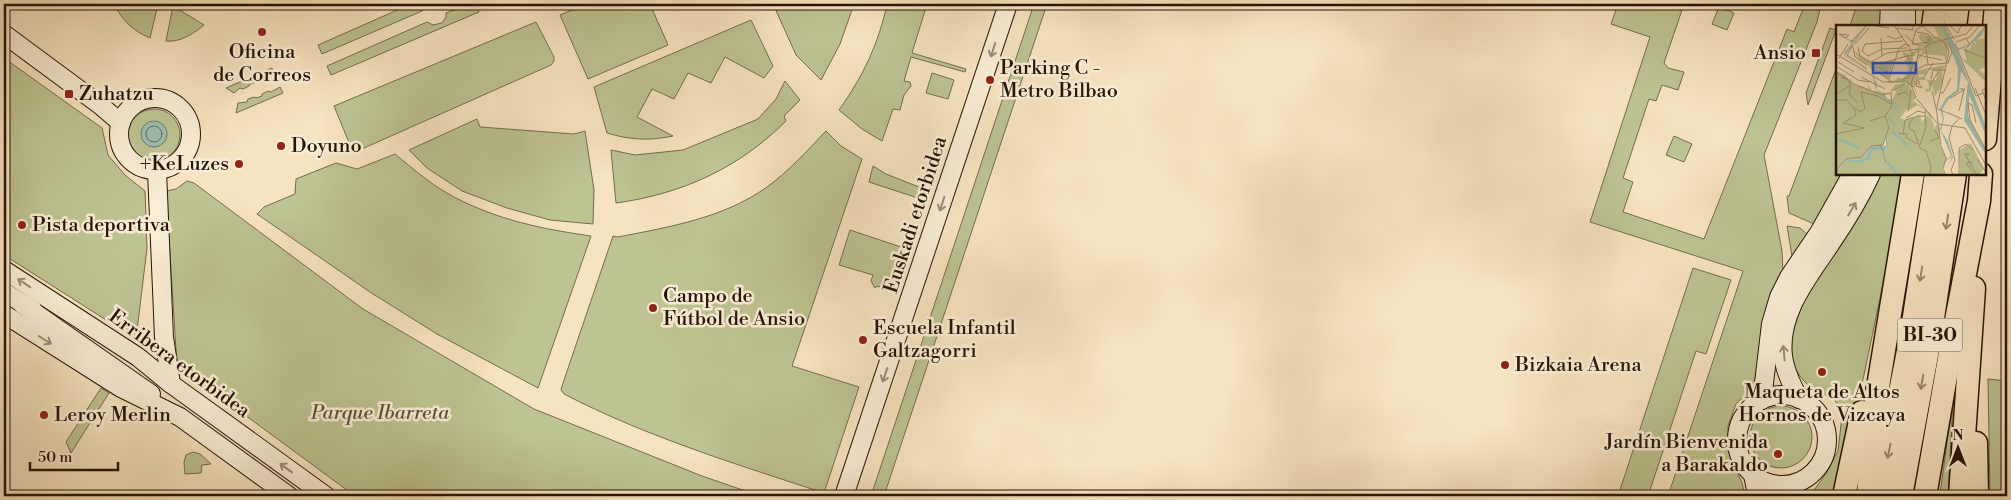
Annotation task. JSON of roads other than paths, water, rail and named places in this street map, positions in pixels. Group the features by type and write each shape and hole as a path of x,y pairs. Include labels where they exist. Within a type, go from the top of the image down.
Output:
{"highway":[{"path":"1933,25 1936,4"},
{"path":"1955,25 1958,4"},
{"path":"1970,25 1972,4"},
{"path":"1986,128 1996,4"},
{"path":"1994,44 2007,6"},
{"path":"1883,494 1877,393 1913,175"},
{"path":"1883,494 1911,336 1936,175"},
{"name":"BI-30","path":"1883,494 1929,344 1955,175"},
{"name":"BI-30","path":"1925,496 1954,326 1979,201 1982,175"},
{"path":"1960,496 1979,201"},
{"path":"1844,496 1902,238"},
{"path":"1970,348 1977,496"}],"main road":[{"name":"Euskadi etorbidea","path":"844,496 1008,4"},
{"path":"1889,25 1890,4"},
{"path":"1906,4 1906,25"},
{"path":"4,34 100,105 121,123"},
{"path":"158,98 170,101 180,108 187,117 191,129 191,140 188,150 176,164 157,171 146,169 135,164 126,156 120,140 121,123 131,108 146,99 158,98"},
{"path":"157,171 164,337 171,384"},
{"path":"1762,400 1771,324 1779,297 1788,277 1820,231 1851,175"},
{"path":"1799,399 1788,375 1783,355 1783,339 1786,325 1802,285 1832,242 1870,175"},
{"name":"Erribera etorbidea","path":"4,270 138,357 171,384 326,496"},
{"path":"4,292 22,304 171,384"},
{"name":"Erribera etorbidea","path":"22,304 174,409 180,417"},
{"name":"Erribera etorbidea","path":"4,314 121,388 180,417 289,496"},
{"path":"138,357 155,352 164,337"},
{"path":"1774,396 1787,396 1799,399 1811,406 1820,416 1826,428 1828,442 1825,456 1818,468 1792,490 1766,482 1752,474 1743,463 1738,449 1738,434 1742,420 1750,409 1762,400 1774,396"},
{"path":"1752,474 1757,496"}],"water":[{"path":"154,121 164,124 167,134 164,144 154,147 144,144 141,134 144,124"}],"place":[{"name":"Oficina de Correos","path":"262,32"},
{"name":"Ansio","path":"1816,53"},
{"name":"Parking C - Metro Bilbao","path":"990,80"},
{"name":"Zuhatzu","path":"69,94"},
{"name":"Doyuno","path":"281,146"},
{"name":"+KeLuzes","path":"239,164"},
{"name":"Pista deportiva","path":"22,225"},
{"name":"Campo de Fútbol de Ansio","path":"653,308"},
{"name":"Escuela Infantil Galtzagorri","path":"863,340"},
{"name":"Bizkaia Arena","path":"1505,365"},
{"name":"Maqueta de Altos Hornos de Vizcaya","path":"1822,372"},
{"name":"Leroy Merlin","path":"44,415"},
{"name":"Jardín Bienvenida a Barakaldo","path":"1778,454"}],"park label":[{"name":"Parque Ibarreta","path":"380,413"}]}
